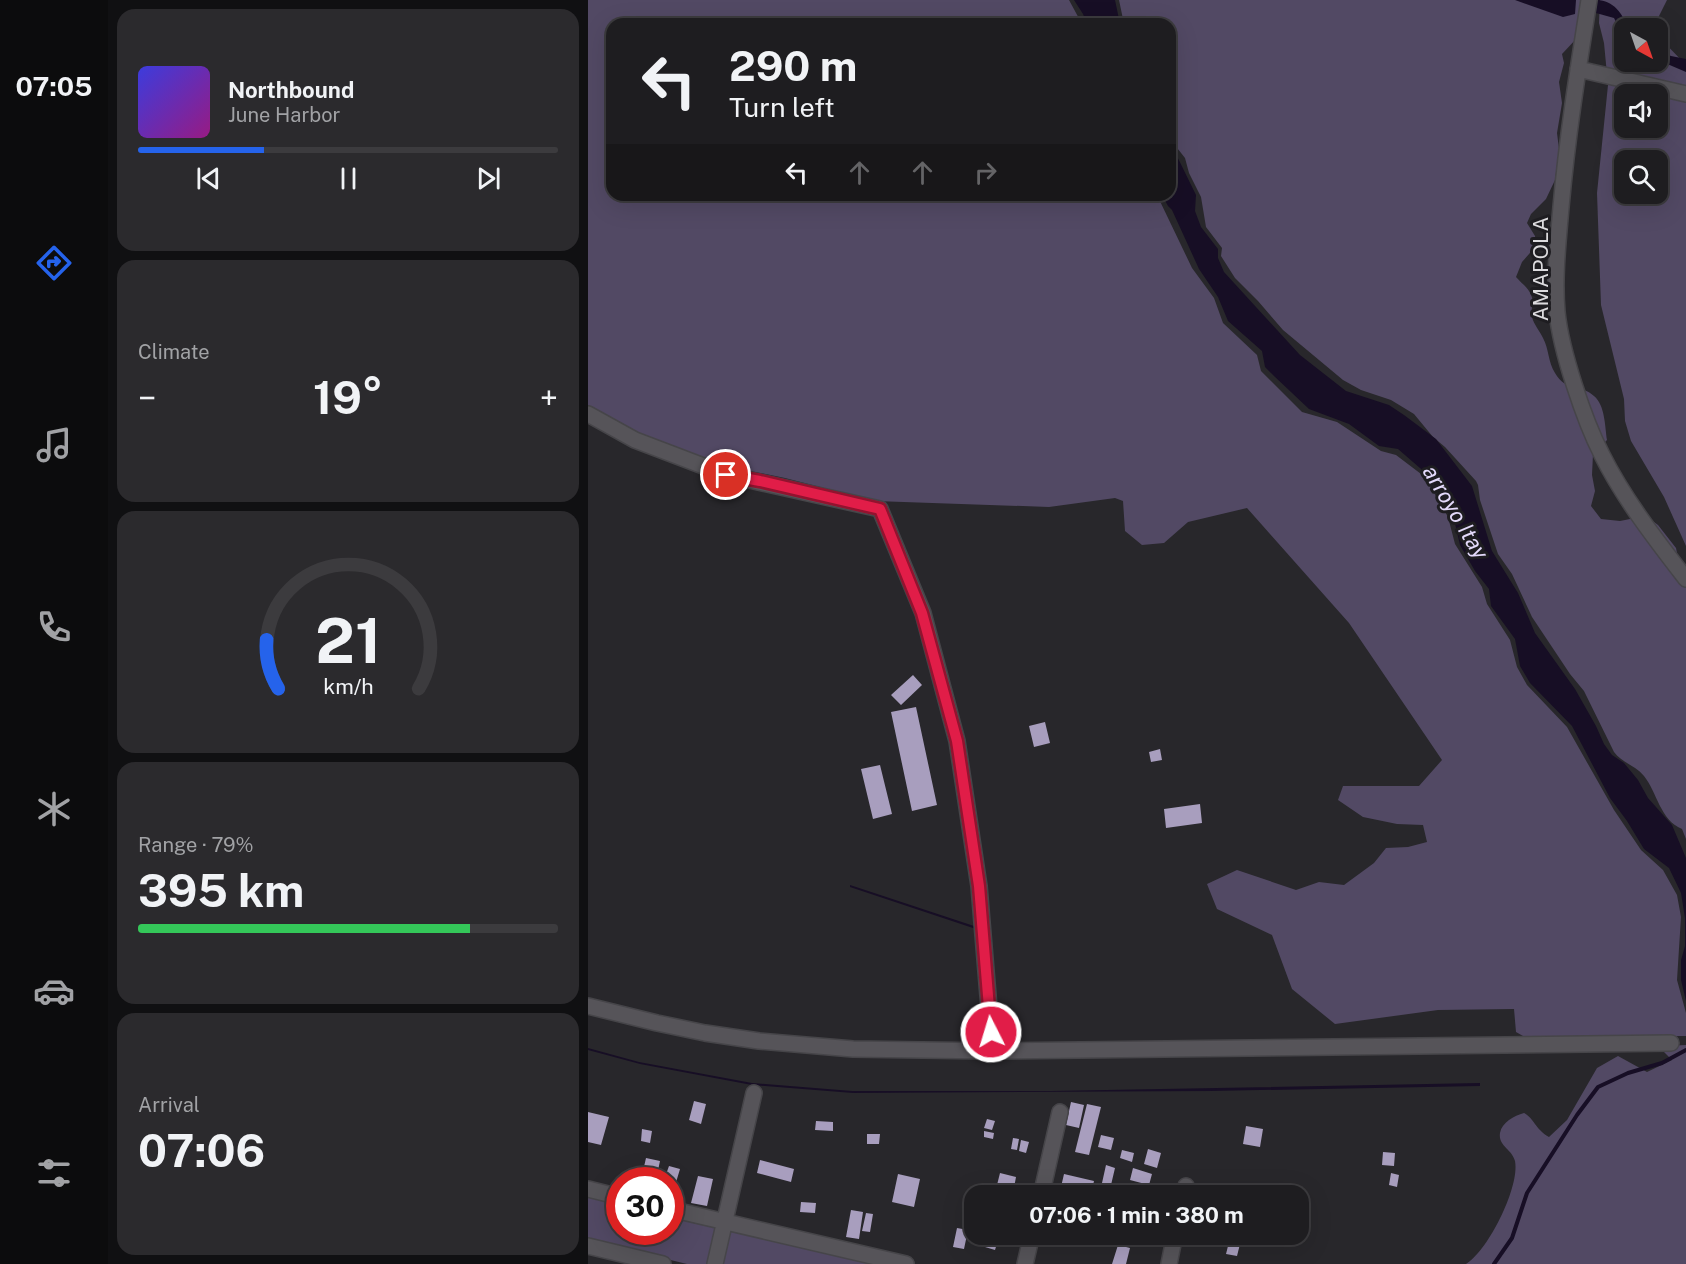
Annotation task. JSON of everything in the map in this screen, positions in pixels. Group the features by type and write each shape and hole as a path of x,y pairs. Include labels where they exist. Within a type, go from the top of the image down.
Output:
{"street":[{"name":"AMAPOLA","path":"1589,0 1566,152 1557,251 1557,313 1568,361 1585,414 1602,455 1636,511 1686,579"},
{"path":"1578,69 1686,94"},
{"path":"588,414 636,440 726,475 880,509 922,613 957,741 979,886 991,1032 987,1051"},
{"path":"588,1006 657,1023 759,1041 853,1049 987,1051 1671,1043"},
{"path":"715,1264 754,1093"},
{"path":"1043,1185 1060,1112"},
{"path":"588,1189 606,1194"},
{"path":"684,1212 906,1264"},
{"path":"1025,1264 1029,1245"},
{"path":"1169,1264 1173,1245"},
{"path":"588,1246 663,1264"}],"shaded area":[{"path":"588,0 1069,0 1079,18 606,18 606,201 1160,201 1192,268 1214,298 1223,323 1257,355 1261,371 1302,412 1337,422 1381,451 1396,455 1425,477 1448,517 1455,544 1482,587 1487,604 1510,640 1517,667 1527,685 1567,727 1614,810 1641,850 1663,870 1677,895 1681,917 1677,980 1686,1013 1686,1036 1523,1036 1516,1032 1514,1009 1438,1010 1335,1024 1292,989 1272,935 1217,909 1207,884 1237,870 1296,890 1319,882 1344,885 1374,863 1386,848 1408,847 1427,842 1423,825 1397,824 1363,817 1338,800 1343,786 1419,786 1442,760 1349,623 1247,508 1188,522 1164,543 1142,545 1125,531 1123,501 1115,498 1049,507 875,501 785,478 726,466 638,433 588,405"},
{"path":"1119,0 1586,0 1577,38 1562,54 1564,63 1559,82 1562,103 1557,133 1559,149 1555,180 1546,199 1531,214 1527,223 1535,236 1536,246 1522,262 1516,277 1531,295 1532,317 1545,342 1555,373 1564,383 1589,392 1598,400 1602,410 1607,440 1593,454 1592,475 1595,491 1591,506 1601,519 1620,521 1640,517 1650,519 1658,525 1676,548 1682,578 1686,586 1686,839 1682,829 1675,825 1664,812 1644,776 1614,752 1584,691 1532,617 1512,574 1498,554 1476,481 1414,414 1391,400 1361,390 1343,380 1283,330 1235,278 1221,256 1222,248 1206,227 1201,197 1189,173 1185,158 1176,147 1176,18 1123,18"},
{"path":"1600,0 1667,0 1658,18 1614,18 1614,72 1668,72 1668,46 1686,65 1686,546 1664,497 1631,441 1625,421 1624,399 1601,305 1597,193 1608,85 1604,43 1599,23"},
{"path":"1686,1045 1686,1264 1466,1264 1475,1257 1492,1233 1513,1186 1515,1161 1500,1137 1501,1129 1506,1123 1524,1113 1549,1137 1567,1120 1597,1068 1618,1056 1647,1072 1672,1060 1658,1049 1665,1046"},
{"path":"588,1196 606,1200 606,1244 588,1240"},
{"path":"684,1219 715,1227 708,1264 687,1264 609,1245 684,1245"},
{"path":"730,1230 881,1264 721,1264"}],"water":[{"path":"1074,0 1115,0 1119,18 1085,18"},
{"path":"1515,0 1576,0 1575,14 1563,17"},
{"path":"1597,0 1603,1 1613,5 1623,18 1614,18 1596,13"},
{"path":"1668,55 1686,59 1686,72 1668,64"},
{"name":"arroyo Itay","path":"1176,154 1196,195 1195,211 1201,227 1218,249 1218,258 1224,272 1300,355 1346,391 1389,405 1436,439 1472,486 1492,551 1518,593 1535,633 1575,689 1604,744 1612,755 1624,763 1638,780 1648,798 1672,825 1686,858 1686,1001 1681,980 1681,960 1685,946 1685,918 1681,893 1669,868 1644,849 1610,798 1572,726 1530,683 1520,666 1515,639 1491,606 1489,589 1460,545 1453,515 1428,475 1398,449 1379,446 1349,424 1309,409 1265,367 1262,351 1228,321 1218,297 1199,269 1172,210 1165,201 1176,201"},
{"path":"850,885 977,927 976,929 850,887"},
{"path":"588,1048 639,1062 752,1083 852,1091 1051,1091 1480,1083 1480,1086 1211,1091 853,1093 752,1085 640,1064 588,1050"}],"building":[{"path":"913,675 922,685 901,705 891,695"},
{"path":"916,707 937,805 912,811 891,712"},
{"path":"1045,722 1050,743 1034,747 1029,726"},
{"path":"1160,749 1162,760 1151,762 1149,752"},
{"path":"880,765 892,814 873,819 861,769"},
{"path":"1200,804 1202,823 1166,828 1164,809"},
{"path":"694,1101 706,1104 701,1124 689,1120"},
{"path":"1071,1102 1084,1105 1079,1128 1066,1125"},
{"path":"1087,1104 1101,1107 1089,1155 1075,1152"},
{"path":"588,1112 609,1117 601,1145 588,1142"},
{"path":"987,1119 995,1121 992,1130 984,1128"},
{"path":"816,1121 833,1122 833,1131 815,1130"},
{"path":"1246,1126 1263,1129 1260,1147 1243,1144"},
{"path":"642,1129 652,1131 650,1143 641,1141"},
{"path":"984,1131 994,1133 993,1139 984,1137"},
{"path":"867,1134 880,1134 879,1144 867,1144"},
{"path":"1101,1135 1114,1138 1111,1150 1098,1147"},
{"path":"1013,1138 1019,1139 1017,1150 1011,1149"},
{"path":"1021,1140 1029,1142 1026,1153 1019,1151"},
{"path":"1148,1149 1161,1153 1157,1168 1144,1164"},
{"path":"1122,1150 1134,1153 1132,1162 1120,1158"},
{"path":"1383,1152 1395,1153 1394,1166 1382,1165"},
{"path":"646,1158 660,1161 659,1167 644,1167"},
{"path":"760,1160 794,1169 791,1182 757,1173"},
{"path":"1106,1165 1115,1168 1111,1185 1102,1183"},
{"path":"1133,1168 1152,1174 1149,1185 1130,1180"},
{"path":"1000,1173 1016,1177 1014,1185 997,1185"},
{"path":"1391,1173 1399,1175 1397,1187 1389,1185"},
{"path":"898,1174 920,1179 914,1207 892,1202"},
{"path":"1064,1174 1094,1181 1093,1185 1061,1185"},
{"path":"698,1176 713,1179 707,1206 691,1203"},
{"path":"801,1202 816,1203 815,1213 800,1212"},
{"path":"851,1210 863,1212 859,1239 846,1237"},
{"path":"866,1213 873,1214 870,1232 862,1231"},
{"path":"957,1228 964,1229 964,1249 953,1247"},
{"path":"986,1245 997,1245 995,1250 985,1247"},
{"path":"1118,1245 1130,1248 1126,1264 1112,1264"},
{"path":"1228,1245 1240,1245 1237,1256 1226,1254"}],"waterway":[{"path":"1494,1264 1512,1238 1527,1193 1577,1115 1598,1087 1628,1073 1662,1063 1686,1050"}],"route":[{"path":"726,475 880,509 922,613 957,741 979,886 991,1032"}]}
